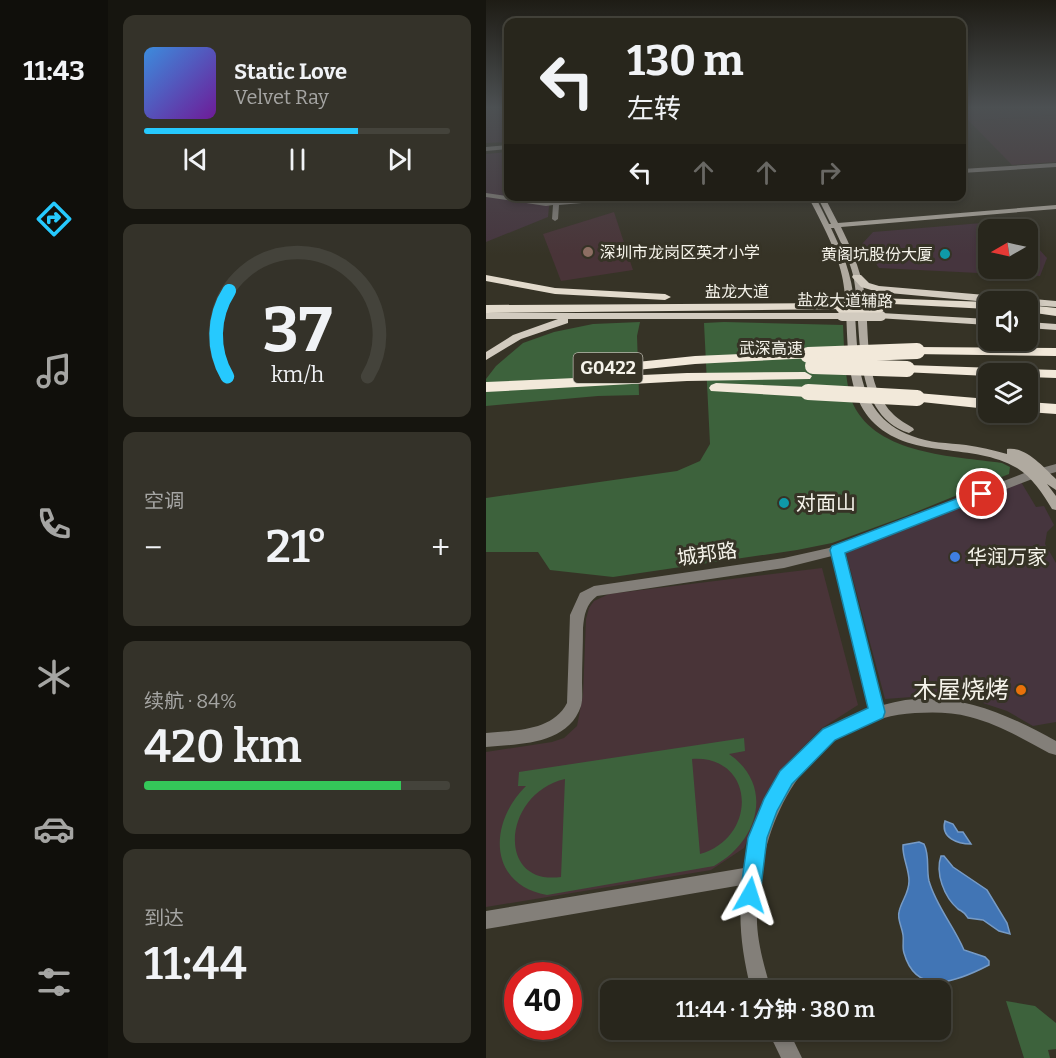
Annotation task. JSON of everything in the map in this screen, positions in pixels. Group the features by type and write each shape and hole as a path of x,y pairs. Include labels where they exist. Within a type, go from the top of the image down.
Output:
{"highway":[{"path":"486,278 532,288 570,292 740,300"},
{"name":"盐龙大道","path":"486,302 740,300 847,303 880,308 978,312"},
{"name":"盐龙大道","path":"486,309 847,303"},
{"name":"盐龙大道","path":"880,308 978,306"},
{"path":"1038,310 1056,312"},
{"path":"1038,316 1056,318"},
{"path":"486,387 805,366 917,351 1056,352"},
{"name":"武深高速","path":"486,376 627,367 730,372 805,366 978,380"},
{"path":"730,372 808,392 978,403"},
{"name":"武深高速","path":"906,373 1056,374"},
{"path":"1038,383 1056,384"},
{"path":"1038,408 1056,409"}],"main road":[{"path":"815,201 846,245"},
{"path":"822,201 833,227 842,261 861,391 864,402 878,421 912,441 1003,457 1036,473 1054,496"},
{"path":"833,227 1056,209"},
{"path":"827,210 845,219 875,223"},
{"path":"847,303 857,277 845,240 851,232 875,223"},
{"name":"盐龙大道辅路","path":"857,277 865,285 878,289 978,298"},
{"name":"盐龙大道辅路","path":"486,316 609,315 847,303"},
{"name":"盐龙大道辅路","path":"1038,303 1056,304"},
{"name":"盐龙大道辅路","path":"880,308 978,321"},
{"path":"486,357 505,344 541,328 573,320 609,315"},
{"path":"1038,326 1056,327"}],"street":[{"path":"966,171 1056,165"},
{"path":"486,195 504,198"},
{"path":"521,201 533,203 548,201"},
{"path":"555,219 556,201"},
{"name":"城邦路","path":"486,740 544,732 556,728 571,712 574,704 577,615 585,597 594,591 784,563 837,550 1036,473 1056,468"},
{"path":"837,550 877,712"},
{"path":"759,980 753,957 748,914 757,838 770,806 786,777 829,734 877,712 911,706 940,705 998,718 1055,748"},
{"path":"486,920 752,875"},
{"path":"783,1040 792,1058"}],"shaded area":[{"path":"486,156 504,156 504,201 550,201 548,217 486,242"},
{"path":"1004,156 1056,156 1056,162 1012,165"},
{"name":"深圳市龙岗区英才小学","path":"614,212 633,270 561,281 543,234"},
{"path":"978,223 978,273 879,268 862,244 873,232"},
{"path":"1038,248 1047,258 1040,276 1038,276"},
{"path":"1021,482 1036,507 1044,506 1054,525 1047,532 1045,544 1056,563 1056,722 1033,726 1007,711 971,699 939,695 885,699 846,553"},
{"path":"822,568 858,705 822,728 790,760 764,800 744,848 711,870 486,907 486,752 552,742 564,738 577,726 583,695 586,619 594,601 609,594"}],"green space":[{"path":"640,322 637,336 639,395 598,396 486,406 486,379 496,366 523,343 554,332 593,324"},
{"path":"704,323 843,325 848,387 853,404 864,421 880,434 898,443 940,455 1002,463 1010,467 1009,474 832,543 797,550 613,577 550,570 538,552 486,552 486,498 677,471 700,461 710,444"},
{"path":"744,738 745,751 729,754 743,767 752,782 756,797 755,813 750,828 741,843 729,856 714,866 547,895 527,889 513,878 504,865 500,850 505,817 526,786 518,786 519,772","holes":["692,759 713,761 728,770 738,783 742,799 740,816 732,832 719,845 700,854","565,779 561,877 540,876 525,867 517,854 515,837 519,819 529,801 544,788"]},
{"path":"1006,1001 1035,1006 1056,1023 1056,1049 1048,1050 1050,1058 1024,1058"}],"water":[{"path":"945,821 953,824 958,832 963,832 971,844 951,839 945,832"},
{"path":"919,842 924,844 932,890 964,950 985,957 989,965 951,980 927,980 910,967 903,951 903,935 899,920 900,908 908,890 909,881 903,845"},
{"path":"941,856 987,890 1007,923 1010,934 999,931 983,920 968,918 953,904 940,877"}],"place":[{"name":"深圳市龙岗区英才小学","path":"588,252"},
{"name":"黄阁坑股份大厦","path":"945,254"},
{"name":"对面山","path":"784,503"},
{"name":"华润万家","path":"955,557"},
{"name":"木屋烧烤","path":"1021,690"}],"route":[{"path":"750,895 757,838 770,806 786,777 829,734 877,712 837,550 982,494"}]}
